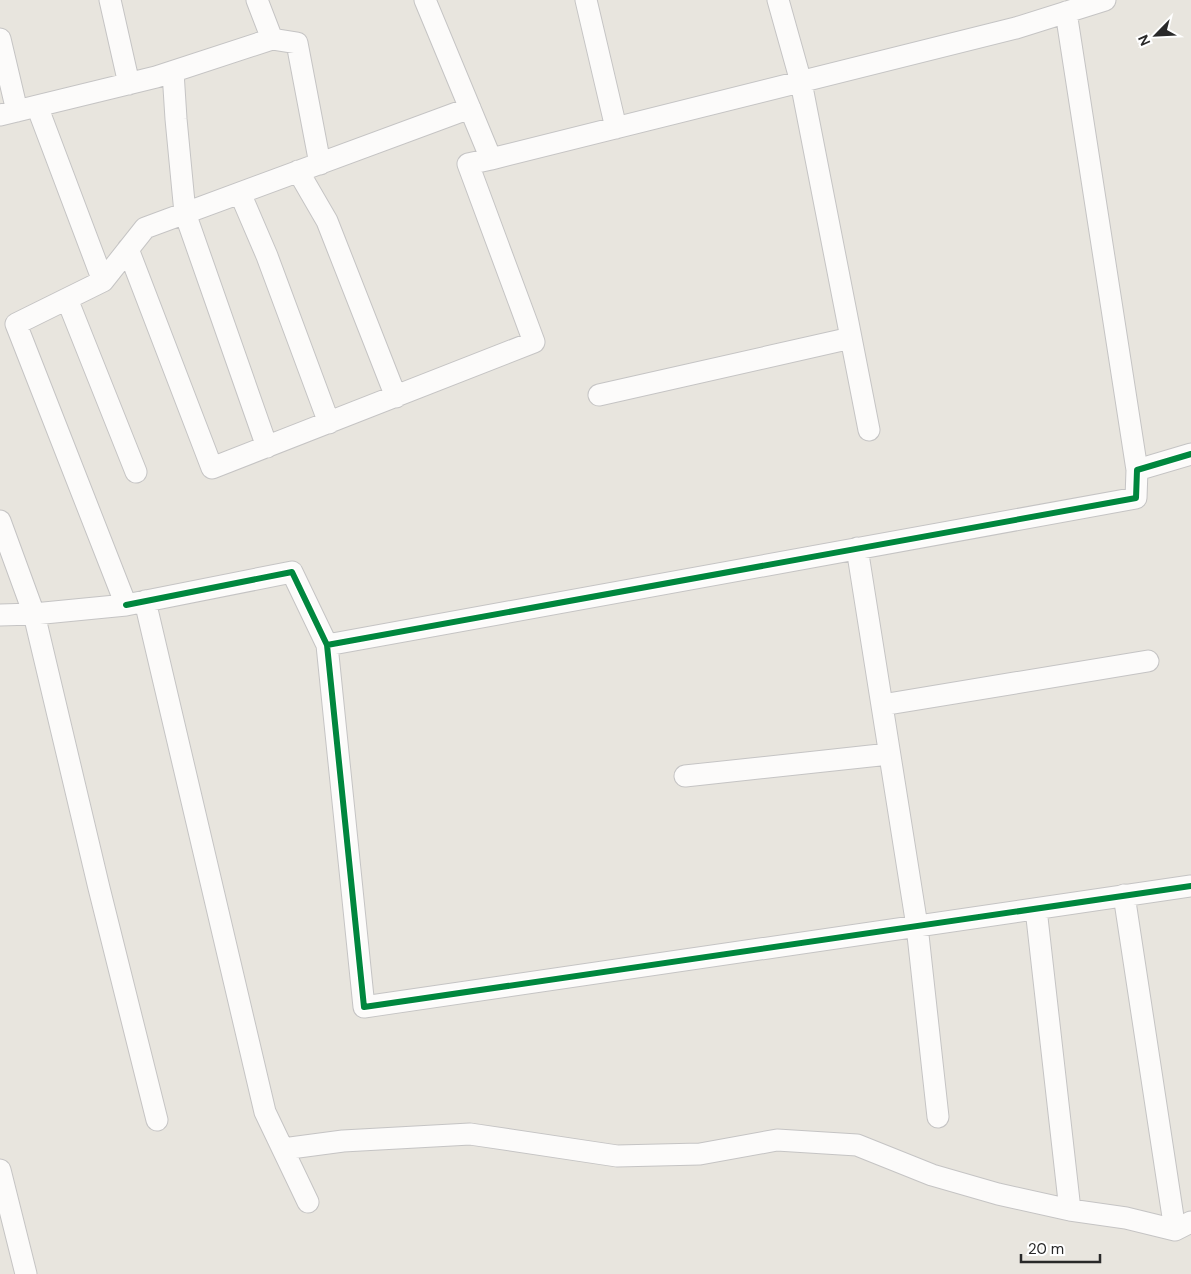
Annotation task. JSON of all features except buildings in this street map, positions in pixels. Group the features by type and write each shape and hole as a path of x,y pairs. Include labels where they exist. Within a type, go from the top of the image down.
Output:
{"street":[{"path":"110,0 129,84"},
{"path":"257,0 272,39"},
{"path":"425,0 491,159"},
{"path":"586,0 616,128"},
{"path":"778,0 801,82 869,430"},
{"path":"128,249 212,468 534,342 468,164 1016,28 1105,0"},
{"path":"327,645 1136,498 1137,470 1066,12"},
{"path":"0,39 18,110 103,281"},
{"path":"18,110 156,77 272,39 296,43 320,164"},
{"path":"173,72 185,213 267,447"},
{"path":"308,1202 265,1112 136,603 8,326 103,281 145,228 470,108"},
{"path":"298,171 328,221 396,397"},
{"path":"240,193 267,256 329,423"},
{"path":"67,298 136,472"},
{"path":"599,395 851,338"},
{"path":"1137,470 1191,454"},
{"path":"0,521 34,614 99,888 157,1120"},
{"path":"857,548 917,926 938,1117"},
{"path":"0,616 136,603 292,572 327,645 364,1007 1191,886"},
{"path":"882,705 1148,661"},
{"path":"685,776 889,754"},
{"path":"283,1150 343,1141 470,1134 617,1156 700,1154 777,1140 857,1145 932,1175 998,1194 1070,1210 1183,1226 1124,896"},
{"path":"1036,908 1070,1210"},
{"path":"0,1170 26,1274"}],"cycle path":[{"path":"126,605 292,572 327,645 1136,498 1137,470 1191,454"},
{"path":"327,645 364,1007 1191,886"}]}
